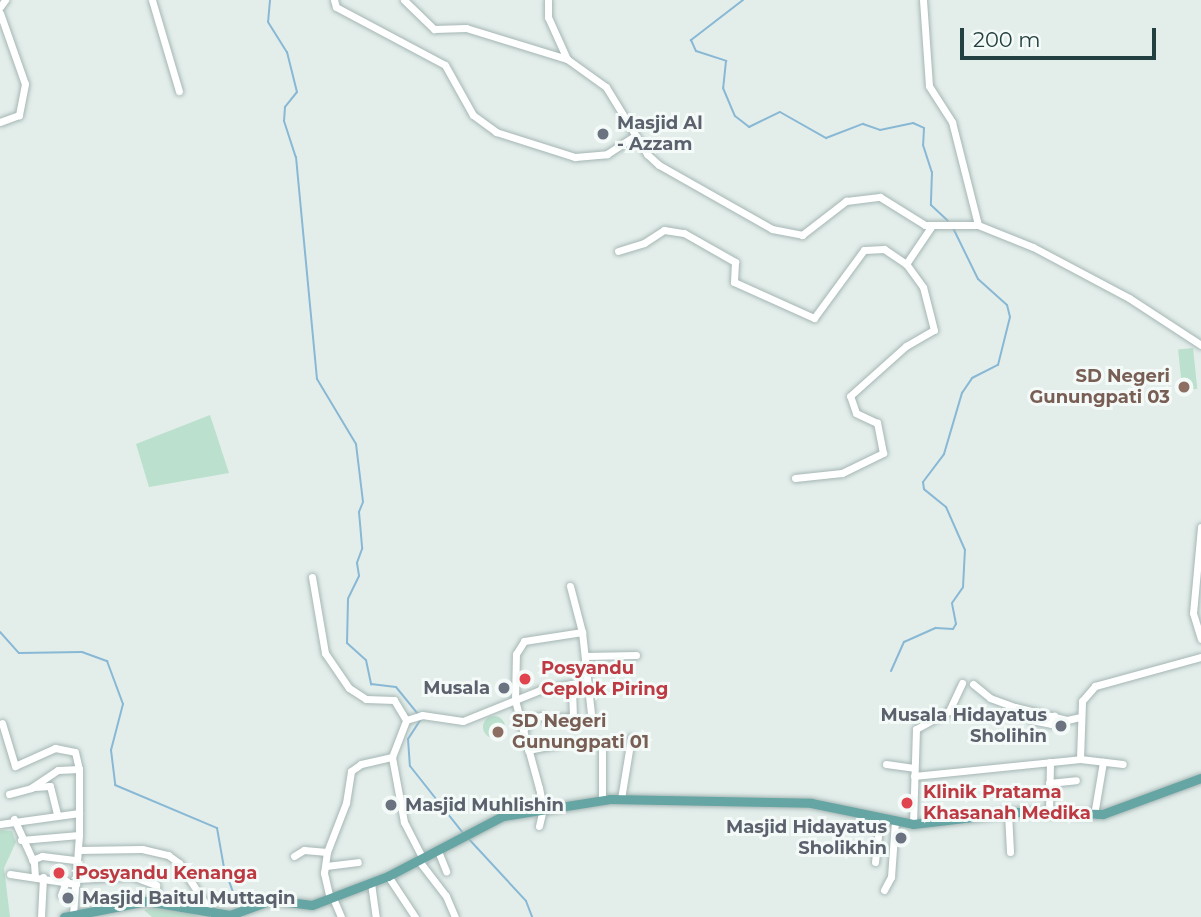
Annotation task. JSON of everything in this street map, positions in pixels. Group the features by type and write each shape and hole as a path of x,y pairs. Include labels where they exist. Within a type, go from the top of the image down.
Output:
{"main road":[{"path":"69,916 157,901 212,914 230,915 246,912 272,900 308,905 388,876 503,816 602,800 811,803 913,824 1008,813 1094,816 1201,778"}],"street":[{"path":"0,6 5,0"},
{"path":"152,0 179,91"},
{"path":"334,0 337,8 446,65 472,115 496,132 575,157 607,154 635,136"},
{"path":"404,0 434,29 467,28 567,59 606,87 635,136 659,165 787,235 802,235 846,201 866,196 880,197 931,227 951,223 978,225 1033,247 1129,298 1201,345"},
{"path":"548,0 548,17 567,59"},
{"path":"923,0 929,86 952,122 978,225"},
{"path":"0,13 25,84 19,114 0,122"},
{"path":"906,264 931,227"},
{"path":"618,251 664,230 684,233 735,262 734,282 814,318 867,248 884,249 906,264 923,287 934,330 906,346 850,396 856,413 877,422 883,453 842,473 794,478"},
{"path":"1201,527 1193,613 1201,639"},
{"path":"312,577 325,653 349,688 366,699 394,699 406,720"},
{"path":"570,586 582,632 591,713"},
{"path":"539,826 543,808 514,700 521,643 582,632"},
{"path":"585,656 636,655"},
{"path":"1080,759 1082,701 1095,686 1201,657"},
{"path":"406,720 419,716 463,721 514,700 587,681"},
{"path":"913,824 916,729 949,711 962,683"},
{"path":"557,718 573,717 572,684"},
{"path":"973,684 998,701 1067,720 1080,717"},
{"path":"523,730 542,716"},
{"path":"1031,720 1051,724 1054,716"},
{"path":"406,720 392,757 404,822 421,860 446,896 455,917"},
{"path":"2,723 12,765 63,748 75,752 79,769 79,835 77,881 69,916"},
{"path":"621,799 631,738"},
{"path":"528,750 558,744"},
{"path":"602,749 602,800"},
{"path":"341,917 332,898 326,866 327,852 346,803 353,767 392,757"},
{"path":"886,764 914,772 1080,759 1124,764"},
{"path":"1049,814 1050,762"},
{"path":"1094,816 1103,762"},
{"path":"32,788 58,770 79,769"},
{"path":"1049,783 1076,780"},
{"path":"9,794 50,786 57,814"},
{"path":"0,824 14,819 79,813"},
{"path":"1008,813 1010,852"},
{"path":"14,819 39,876 41,917"},
{"path":"875,862 880,819"},
{"path":"884,890 891,877 895,821"},
{"path":"21,840 79,835"},
{"path":"78,850 142,849 168,855 179,863 212,914"},
{"path":"294,856 304,850 327,852"},
{"path":"438,851 446,871"},
{"path":"32,860 43,856 77,860"},
{"path":"326,866 358,862"},
{"path":"10,874 66,881 132,876 156,885 157,901"},
{"path":"388,876 415,917"},
{"path":"61,895 66,881"},
{"path":"371,883 376,917"}],"green space":[{"path":"1193,348 1197,389 1182,390 1178,350"},
{"path":"210,415 229,473 149,487 136,444"},
{"path":"494,716 502,719 505,727 502,735 494,738 486,735 483,727 486,719"},
{"path":"0,830 12,831 16,842 4,868 10,917 0,917"},
{"path":"154,907 188,912 199,917 152,917 144,910"}],"waterway":[{"path":"270,0 268,22 287,52 297,92 285,107 284,121 296,157 317,379 356,444 363,502 359,512 362,549 357,563 359,576 348,599 347,643 366,660 371,684 396,687 418,714"},
{"path":"743,0 691,40 696,51 726,61 723,88 735,116 749,127 780,112 826,138 863,124 880,130 913,123 924,128 923,145 932,172 931,205 948,221"},
{"path":"891,671 904,642 936,628 953,629 956,624 952,603 963,587 965,550 946,507 924,489 923,482 944,454 962,393 972,378 998,365 1010,317 1007,305 978,279 953,228"},
{"path":"0,632 19,653 82,652 107,661 123,704 111,750 115,785 217,828 224,867 238,906"},
{"path":"421,719 408,739 410,766 463,833"},
{"path":"467,837 526,901 532,917"}],"place":[{"name":"Masjid Al - Azzam","path":"603,134"},
{"name":"SD Negeri Gunungpati 03","path":"1184,387"},
{"name":"Posyandu Ceplok Piring","path":"525,679"},
{"name":"Musala","path":"504,688"},
{"name":"Musala Hidayatus Sholihin","path":"1061,726"},
{"name":"SD Negeri Gunungpati 01","path":"498,732"},
{"name":"Klinik Pratama Khasanah Medika","path":"907,803"},
{"name":"Masjid Muhlishin","path":"391,805"},
{"name":"Masjid Hidayatus Sholikhin","path":"901,838"},
{"name":"Posyandu Kenanga","path":"59,873"},
{"name":"Masjid Baitul Muttaqin","path":"68,898"}]}
